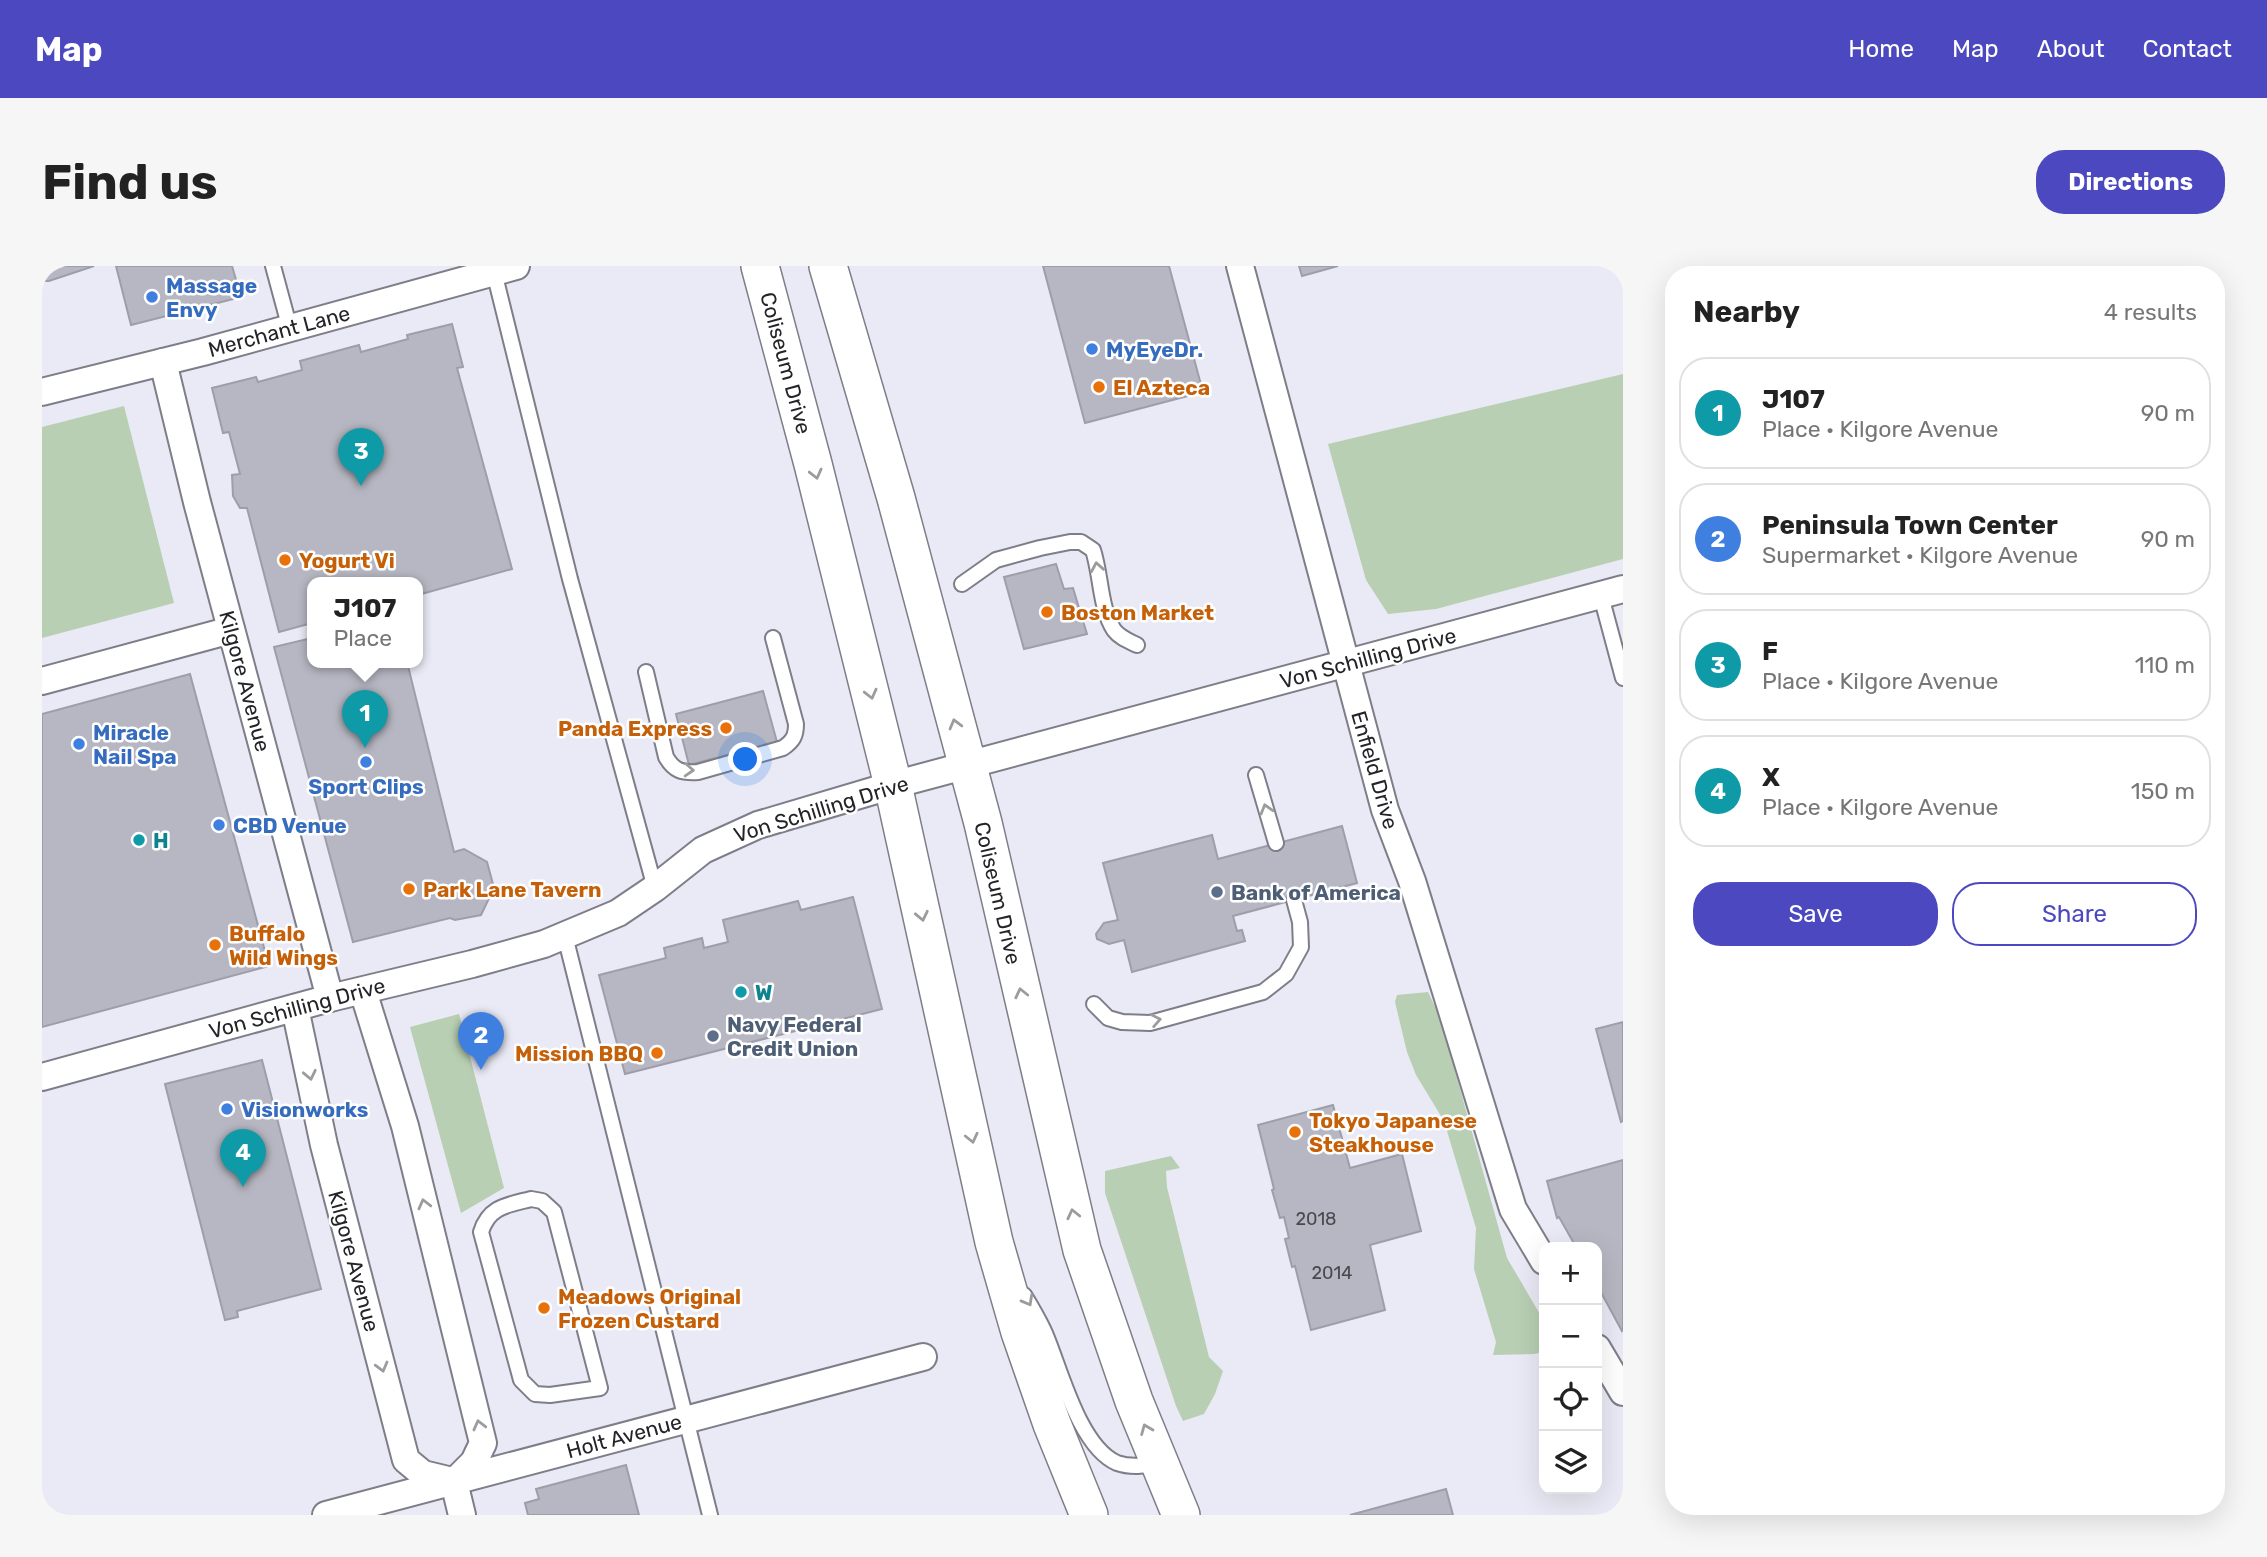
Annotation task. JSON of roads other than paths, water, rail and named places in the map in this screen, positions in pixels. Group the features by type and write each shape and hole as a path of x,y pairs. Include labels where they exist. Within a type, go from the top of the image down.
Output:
{"street":[{"name":"Coliseum Drive","path":"760,266 813,464 893,785 994,1242 1020,1332 1052,1423 1089,1515"},
{"name":"Coliseum Drive","path":"828,266 897,498 983,823 1082,1251 1135,1401 1181,1515"},
{"name":"Enfield Drive","path":"1240,266 1385,810 1412,881 1513,1209 1539,1253"},
{"name":"Merchant Lane","path":"42,392 290,329 505,269"},
{"name":"Kilgore Avenue","path":"163,362 197,502 330,998"},
{"name":"Von Schilling Drive","path":"42,1077 330,998 472,964 565,936 618,913 655,888 688,860 729,836 758,825 893,785 1612,593"},
{"path":"42,681 231,630"},
{"path":"363,990 405,1126 483,1443 474,1462 454,1482 462,1515"},
{"name":"Kilgore Avenue","path":"295,1008 324,1145 406,1460 423,1474 454,1482"},
{"path":"1602,1356 1623,1392"},
{"name":"Holt Avenue","path":"326,1515 923,1357"}],"lane":[{"path":"273,266 290,329"},
{"path":"505,269 570,579 655,888"},
{"path":"961,584 996,560 1057,544 1081,542 1093,550 1103,595 1115,631 1137,645"},
{"path":"1612,593 1623,678"},
{"path":"646,672 666,757 672,767 683,773 698,772 783,748 791,743 796,735 796,724 773,638"},
{"path":"1256,775 1276,843"},
{"path":"1094,1004 1108,1018 1122,1022 1150,1023 1264,992 1286,974 1301,947 1300,922 1294,900"},
{"path":"565,936 710,1515"},
{"path":"531,1199 542,1201 554,1212 600,1388 550,1395 535,1394 521,1380 481,1232 485,1220 492,1212 531,1199"},
{"path":"994,1242 1046,1334 1074,1411 1093,1440 1116,1462 1137,1467 1159,1463"}],"place":[{"name":"Massage Envy","path":"152,297"},
{"name":"MyEyeDr.","path":"1092,349"},
{"name":"El Azteca","path":"1099,387"},
{"name":"F","path":"361,486"},
{"name":"Yogurt Vi","path":"285,560"},
{"name":"Boston Market","path":"1047,612"},
{"name":"Panda Express","path":"726,728"},
{"name":"Miracle Nail Spa","path":"79,744"},
{"name":"J107","path":"365,748"},
{"name":"Sport Clips","path":"366,762"},
{"name":"CBD Venue","path":"219,825"},
{"name":"H","path":"139,840"},
{"name":"Park Lane Tavern","path":"409,889"},
{"name":"Bank of America","path":"1217,892"},
{"name":"Buffalo Wild Wings","path":"215,945"},
{"name":"W","path":"741,992"},
{"name":"Navy Federal Credit Union","path":"713,1036"},
{"name":"Mission BBQ","path":"657,1053"},
{"name":"Peninsula Town Center","path":"481,1070"},
{"name":"Visionworks","path":"227,1109"},
{"name":"Tokyo Japanese Steakhouse","path":"1295,1132"},
{"name":"X","path":"243,1187"},
{"name":"Meadows Original Frozen Custard","path":"544,1308"}]}
